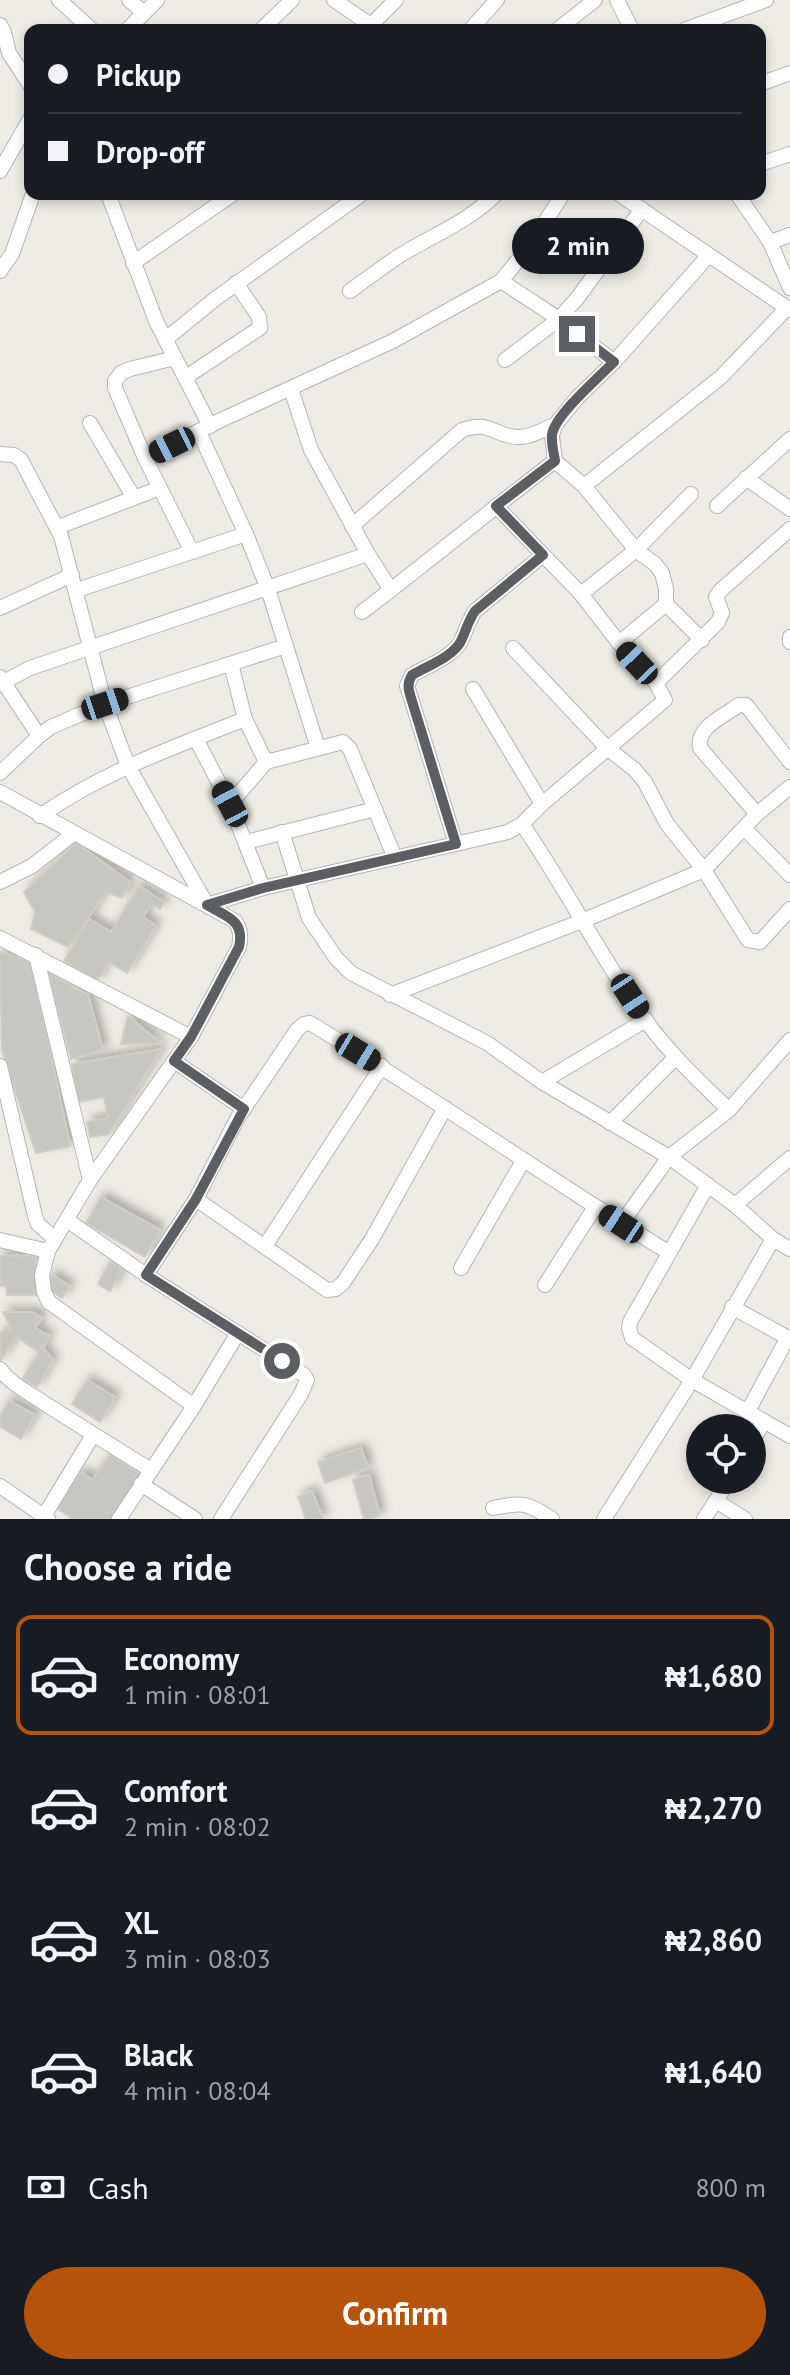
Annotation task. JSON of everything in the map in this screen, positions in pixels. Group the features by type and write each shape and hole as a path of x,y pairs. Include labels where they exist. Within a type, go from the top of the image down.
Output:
{"street":[{"path":"59,0 85,24"},
{"path":"129,0 144,13"},
{"path":"133,24 157,0"},
{"path":"267,24 292,0"},
{"path":"334,0 367,24"},
{"path":"375,24 396,0"},
{"path":"475,24 497,0"},
{"path":"565,24 595,0"},
{"path":"617,0 628,24"},
{"path":"700,24 766,0"},
{"path":"0,25 9,53 24,76"},
{"path":"766,82 790,73"},
{"path":"0,171 24,129"},
{"path":"766,162 790,154"},
{"path":"0,271 12,254 31,200"},
{"path":"110,200 133,263 186,377 268,589 318,748"},
{"path":"133,263 224,200"},
{"path":"166,339 236,283 354,200"},
{"path":"350,291 397,258 461,222 490,200"},
{"path":"145,458 393,341 501,281 528,248 559,200"},
{"path":"584,486 721,377 788,309 628,200"},
{"path":"741,200 770,242 790,288"},
{"path":"505,360 559,319 642,209"},
{"path":"770,242 790,235"},
{"path":"702,640 666,604 662,573 655,564 636,550 584,486 555,461 552,436 555,425 577,398 614,362 709,255"},
{"path":"501,281 559,319 614,362"},
{"path":"186,377 260,328 259,317 236,283"},
{"path":"175,358 130,369 121,373 115,381 119,400 145,458 192,552"},
{"path":"291,389 307,440 352,526 391,590"},
{"path":"90,423 134,498"},
{"path":"352,526 462,430 487,426 515,437 526,437 555,425"},
{"path":"717,506 790,439"},
{"path":"0,454 14,455 21,460 58,527 105,704 128,766 207,905"},
{"path":"362,612 430,562 555,461"},
{"path":"746,478 790,509"},
{"path":"58,527 160,488"},
{"path":"581,594 636,550 691,494"},
{"path":"207,905 263,888 508,832 522,824 665,700 656,683 619,643 581,594 496,506"},
{"path":"656,683 702,640 721,617 716,597 720,591 790,529"},
{"path":"77,590 246,534"},
{"path":"39,736 1,681 30,668 368,554"},
{"path":"456,844 408,681 412,675 455,651 475,611 543,555"},
{"path":"0,608 72,575"},
{"path":"619,643 666,604"},
{"path":"0,773 51,727 105,704 286,646"},
{"path":"513,648 607,748 645,782 667,824 704,870 748,940 760,942 790,909"},
{"path":"231,664 245,719 266,762"},
{"path":"473,689 542,804"},
{"path":"757,814 700,748 701,732 739,705 746,705 790,762"},
{"path":"40,816 67,797 128,766 245,719"},
{"path":"196,739 230,804 263,888"},
{"path":"230,804 266,762 337,742 347,743 395,858"},
{"path":"390,995 704,870 757,814 790,787"},
{"path":"0,792 207,905 235,921 239,927 239,947 191,1037 90,1180 51,1245 42,1275 49,1302 194,1406"},
{"path":"246,842 375,809"},
{"path":"522,824 554,870 582,921 646,1020 675,1058 729,1110"},
{"path":"744,828 790,875"},
{"path":"282,832 309,918 336,958 351,973 487,1043 542,1082 669,1157 790,1249"},
{"path":"0,882 32,866 73,834"},
{"path":"0,938 191,1037"},
{"path":"36,955 90,1180"},
{"path":"542,1082 646,1020"},
{"path":"146,1275 196,1199 244,1109 297,1030 310,1023 382,1066 523,1161 668,1252"},
{"path":"621,1224 669,1157 729,1110 789,1042"},
{"path":"610,1123 675,1058"},
{"path":"174,1061 244,1109"},
{"path":"0,1066 35,1216 51,1245"},
{"path":"265,1246 382,1066"},
{"path":"196,1199 327,1290 336,1289 372,1239 445,1108"},
{"path":"735,1205 790,1158"},
{"path":"461,1268 523,1161"},
{"path":"708,1185 668,1252 629,1328 632,1338 692,1380 753,1414"},
{"path":"545,1285 595,1207"},
{"path":"67,1220 146,1275 304,1375 307,1380 221,1519"},
{"path":"604,1519 692,1380 773,1239"},
{"path":"0,1240 51,1245"},
{"path":"732,1307 789,1338 748,1411"},
{"path":"119,1519 238,1333"},
{"path":"0,1369 4,1376 151,1470"},
{"path":"766,1422 790,1436"},
{"path":"0,1486 46,1518 93,1435"},
{"path":"141,1484 195,1519"},
{"path":"704,1519 720,1494"},
{"path":"716,1501 745,1519"},
{"path":"493,1508 521,1503 552,1519"}],"building":[{"path":"76,843 130,882 122,898 106,892 68,947 31,929 35,912 24,892"},
{"path":"139,886 164,902 160,909 151,904 143,917 156,926 127,973 109,962 97,981 64,961 89,919 111,932"},
{"path":"0,952 31,962 70,1146 36,1153 2,1051"},
{"path":"48,972 88,995 103,1050 71,1059"},
{"path":"128,1016 160,1043 121,1044"},
{"path":"161,1049 109,1134 90,1137 87,1122 108,1118 104,1097 78,1102 72,1064"},
{"path":"101,1197 160,1230 145,1257 86,1223"},
{"path":"36,1255 37,1295 7,1295 6,1286 0,1286 0,1256"},
{"path":"110,1262 122,1269 110,1291 98,1284"},
{"path":"52,1275 70,1286 62,1298 44,1287"},
{"path":"3,1312 32,1312 42,1318 35,1328 49,1336 43,1348 53,1360 37,1387 23,1378 39,1352 16,1337 1,1360 0,1332 12,1329"},
{"path":"87,1380 115,1397 100,1422 72,1404"},
{"path":"9,1401 35,1415 21,1439 0,1427 0,1416"},
{"path":"361,1448 368,1468 325,1483 318,1462"},
{"path":"110,1455 142,1475 113,1519 73,1519 57,1508 81,1472 92,1480"},
{"path":"369,1475 380,1516 364,1519 353,1480"},
{"path":"312,1491 323,1519 306,1519 298,1497"}],"route":[{"path":"282,1361 146,1275 196,1199 244,1109 174,1061 191,1037 239,947 241,937 235,921 207,905 263,888 456,844 408,681 412,675 455,651 475,611 543,555 496,506 555,461 552,436 555,425 614,362 577,334"}]}
